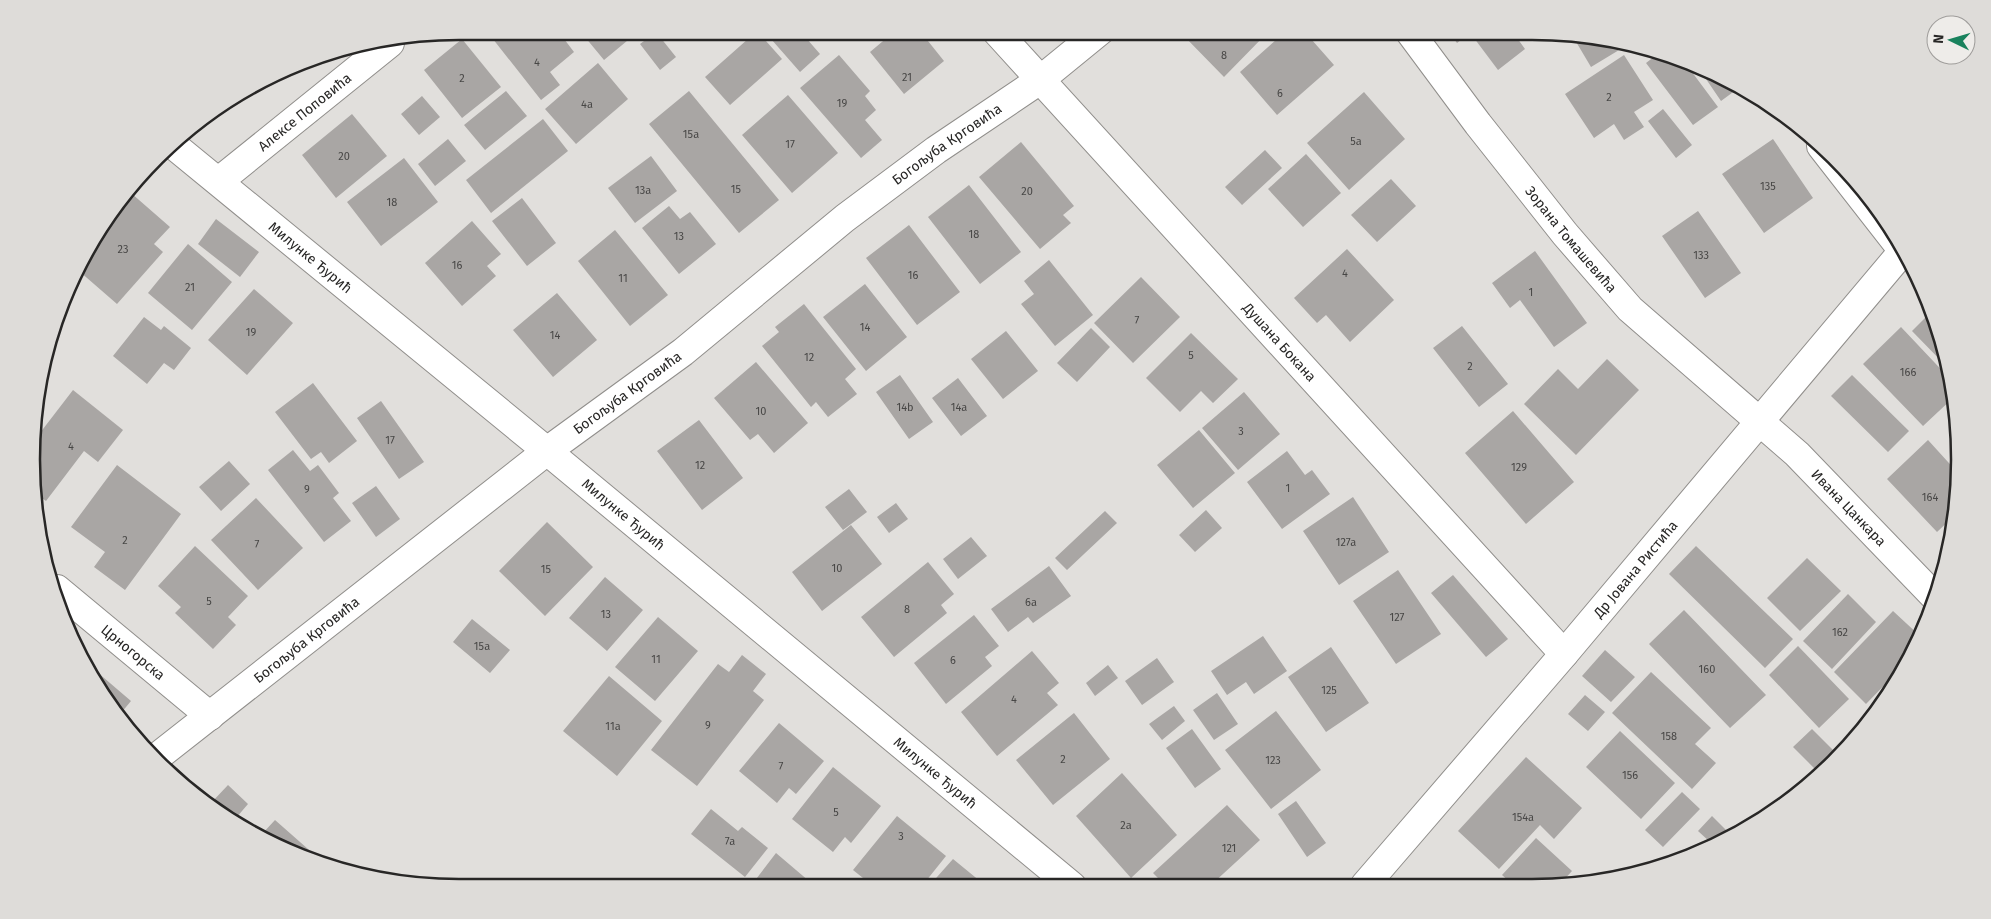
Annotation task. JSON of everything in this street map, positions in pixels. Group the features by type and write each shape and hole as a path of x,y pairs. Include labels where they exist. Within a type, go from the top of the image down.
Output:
{"street":[{"name":"Душана Бокана","path":"1004,40 1564,654"},
{"name":"Богољуба Крговића","path":"161,754 547,451 683,352 845,218 936,150 1040,80 1089,40"},
{"name":"Зорана Томашевића","path":"1416,40 1478,124 1559,227 1630,309 1760,420"},
{"name":"Алексе Поповића","path":"219,182 385,47"},
{"name":"Милунке Ђурић","path":"178,149 547,451 1064,879"},
{"name":"Др Јована Ристића","path":"1370,879 1564,654 1898,256"},
{"name":"Ивана Цанкара","path":"1760,420 1798,454 1930,592"},
{"name":"Црногорска","path":"62,593 210,716"}],"building":[{"path":"463,40 501,87 462,118 424,70"},
{"path":"494,40 565,40 574,52 550,72 560,85 541,100"},
{"path":"587,40 628,40 604,60"},
{"path":"645,40 662,40 676,57 660,70 640,44"},
{"path":"747,40 765,40 782,59 730,105 705,77"},
{"path":"772,40 808,40 820,54 800,72"},
{"path":"884,40 927,40 944,61 904,94 870,52"},
{"path":"1188,40 1260,40 1224,77"},
{"path":"1276,40 1312,40 1334,65 1277,115 1240,72"},
{"path":"1476,40 1518,40 1525,49 1498,70"},
{"path":"1577,43 1620,50 1591,67"},
{"path":"839,55 870,91 865,96 876,110 865,120 882,140 861,158 800,88"},
{"path":"1624,55 1653,100 1634,112 1644,127 1624,140 1614,124 1594,138 1565,94"},
{"path":"1653,58 1692,72 1718,107 1693,125 1646,63"},
{"path":"598,63 628,99 576,144 545,109"},
{"path":"1706,79 1717,83 1733,92 1721,101"},
{"path":"506,91 527,116 485,150 464,125"},
{"path":"689,91 779,200 739,233 649,124"},
{"path":"1364,92 1405,139 1349,190 1307,143"},
{"path":"788,95 838,153 792,193 742,135"},
{"path":"422,96 440,117 419,135 401,114"},
{"path":"1663,109 1692,145 1676,158 1648,121"},
{"path":"352,114 387,156 336,198 302,155"},
{"path":"543,119 568,151 491,213 466,180"},
{"path":"448,139 466,161 435,186 418,164"},
{"path":"1773,139 1813,198 1764,233 1722,174"},
{"path":"1021,142 1074,206 1063,215 1071,223 1040,249 979,177"},
{"path":"1265,150 1282,168 1242,205 1225,187"},
{"path":"1306,154 1341,193 1303,227 1268,189"},
{"path":"651,156 677,191 635,223 608,188"},
{"path":"404,158 438,202 381,246 347,202"},
{"path":"1391,179 1416,206 1377,242 1351,215"},
{"path":"969,185 1021,252 980,284 928,217"},
{"path":"134,196 170,227 154,244 163,252 117,304 83,274 111,226"},
{"path":"522,198 556,243 527,266 492,221"},
{"path":"669,206 680,219 690,212 716,244 679,274 642,228"},
{"path":"1698,211 1741,273 1705,298 1662,236"},
{"path":"216,219 259,252 240,277 198,244"},
{"path":"472,221 501,254 487,266 496,276 462,306 425,263"},
{"path":"909,225 960,292 917,325 866,258"},
{"path":"615,230 668,295 630,326 578,261"},
{"path":"188,244 232,282 192,330 148,293"},
{"path":"1347,249 1394,300 1350,342 1326,315 1317,323 1294,298"},
{"path":"1535,251 1587,323 1554,347 1520,300 1510,308 1492,283"},
{"path":"1049,260 1093,315 1055,346 1021,304 1034,294 1024,281"},
{"path":"1141,277 1180,317 1133,363 1094,323"},
{"path":"865,284 907,337 866,371 823,317"},
{"path":"254,289 293,323 247,375 208,340"},
{"path":"557,293 597,340 553,377 513,330"},
{"path":"804,304 856,369 845,379 857,394 828,417 816,402 811,407 762,346 779,332 775,327"},
{"path":"144,317 161,330 164,326 191,348 174,370 164,363 147,384 113,356"},
{"path":"1926,317 1939,358 1912,331"},
{"path":"1462,326 1508,384 1479,407 1433,348"},
{"path":"1901,327 1941,369 1947,404 1923,426 1863,364"},
{"path":"1091,328 1110,347 1077,382 1057,363"},
{"path":"1006,331 1038,371 1003,399 971,359"},
{"path":"1191,333 1238,379 1213,403 1201,391 1180,412 1146,378"},
{"path":"1607,359 1639,390 1576,455 1524,404 1558,369 1578,389"},
{"path":"756,362 808,423 774,453 758,434 750,440 714,398"},
{"path":"900,375 933,422 909,439 876,392"},
{"path":"1852,375 1909,431 1888,452 1831,396"},
{"path":"958,378 987,416 961,436 932,398"},
{"path":"313,383 357,441 329,463 321,452 311,459 275,412"},
{"path":"73,390 123,430 98,462 84,451 46,501 42,498 41,487 41,432"},
{"path":"1244,392 1280,434 1238,470 1202,428"},
{"path":"381,401 424,462 399,479 357,418"},
{"path":"1513,411 1574,482 1526,524 1465,453"},
{"path":"699,420 743,478 702,510 657,451"},
{"path":"1199,430 1235,473 1193,508 1157,465"},
{"path":"1928,440 1951,465 1946,524 1937,532 1887,479"},
{"path":"293,450 310,471 318,465 339,493 333,498 351,521 324,542 268,470"},
{"path":"1287,451 1305,475 1312,470 1330,494 1282,529 1247,482"},
{"path":"229,461 250,484 221,511 199,487"},
{"path":"117,465 181,514 125,590 94,567 105,552 71,527"},
{"path":"376,486 400,519 376,537 352,503"},
{"path":"849,489 867,512 843,530 825,507"},
{"path":"1353,497 1389,552 1339,585 1303,531"},
{"path":"256,498 303,548 258,590 211,540"},
{"path":"896,503 908,519 889,533 877,517"},
{"path":"1206,510 1222,528 1195,552 1179,535"},
{"path":"1105,511 1117,523 1067,570 1055,558"},
{"path":"547,522 593,567 545,616 499,571"},
{"path":"851,525 882,564 822,611 792,572"},
{"path":"971,537 987,556 958,579 943,559"},
{"path":"195,546 248,596 228,617 236,625 213,649 175,613 181,607 158,586"},
{"path":"1696,546 1793,639 1765,668 1669,574"},
{"path":"1807,558 1841,591 1800,631 1767,598"},
{"path":"928,562 954,594 941,605 947,613 894,657 861,617"},
{"path":"1049,566 1071,596 1033,623 1028,617 1008,632 991,609"},
{"path":"1398,570 1441,634 1396,664 1353,601"},
{"path":"1453,575 1508,639 1486,657 1431,593"},
{"path":"605,577 643,610 607,651 569,618"},
{"path":"1848,594 1876,622 1832,669 1803,641"},
{"path":"1684,610 1766,695 1730,728 1649,644"},
{"path":"1893,611 1914,631 1886,684 1866,704 1834,672"},
{"path":"974,615 999,646 985,657 992,666 946,704 914,663"},
{"path":"658,617 698,651 655,701 615,667"},
{"path":"472,619 510,650 490,673 453,642"},
{"path":"1263,636 1287,671 1254,694 1246,682 1227,695 1211,671"},
{"path":"1798,646 1849,699 1819,728 1769,675"},
{"path":"1331,647 1369,703 1326,732 1288,677"},
{"path":"1605,650 1635,677 1611,702 1582,676"},
{"path":"1032,651 1059,683 1047,693 1058,705 997,756 961,712"},
{"path":"742,655 766,674 753,691 764,700 697,786 651,750 718,664 729,672"},
{"path":"1157,658 1174,682 1142,705 1125,681"},
{"path":"1108,665 1118,678 1095,696 1086,683"},
{"path":"1651,672 1711,728 1695,744 1716,763 1692,789 1612,713"},
{"path":"99,674 131,701 123,710"},
{"path":"609,676 662,721 617,776 563,731"},
{"path":"1217,693 1238,724 1214,740 1193,710"},
{"path":"1585,695 1605,712 1588,731 1568,714"},
{"path":"1174,706 1185,721 1162,740 1149,724"},
{"path":"1276,711 1321,770 1271,809 1225,750"},
{"path":"1074,713 1110,759 1053,805 1016,760"},
{"path":"779,723 824,761 796,794 789,788 777,803 739,771"},
{"path":"1192,729 1221,769 1195,788 1166,748"},
{"path":"1812,729 1833,750 1815,769 1793,747"},
{"path":"1620,731 1675,783 1641,819 1586,767"},
{"path":"1526,757 1582,808 1554,839 1540,825 1499,869 1458,831"},
{"path":"833,767 881,806 851,843 845,837 833,852 792,819"},
{"path":"1122,773 1177,835 1131,878 1076,816"},
{"path":"228,785 248,804 238,816 214,799"},
{"path":"1682,792 1700,809 1663,847 1645,830"},
{"path":"1296,801 1326,843 1307,857 1278,814"},
{"path":"1227,805 1260,840 1218,879 1159,879 1153,873"},
{"path":"711,809 738,831 742,827 768,848 745,877 691,834"},
{"path":"897,816 946,856 928,879 864,879 853,870"},
{"path":"1712,816 1727,831 1708,840 1698,831"},
{"path":"275,820 311,852 274,836 265,831"},
{"path":"1536,838 1572,871 1566,877 1559,878 1506,879 1502,875"},
{"path":"776,853 807,879 756,879"},
{"path":"953,859 977,879 935,879"}]}
